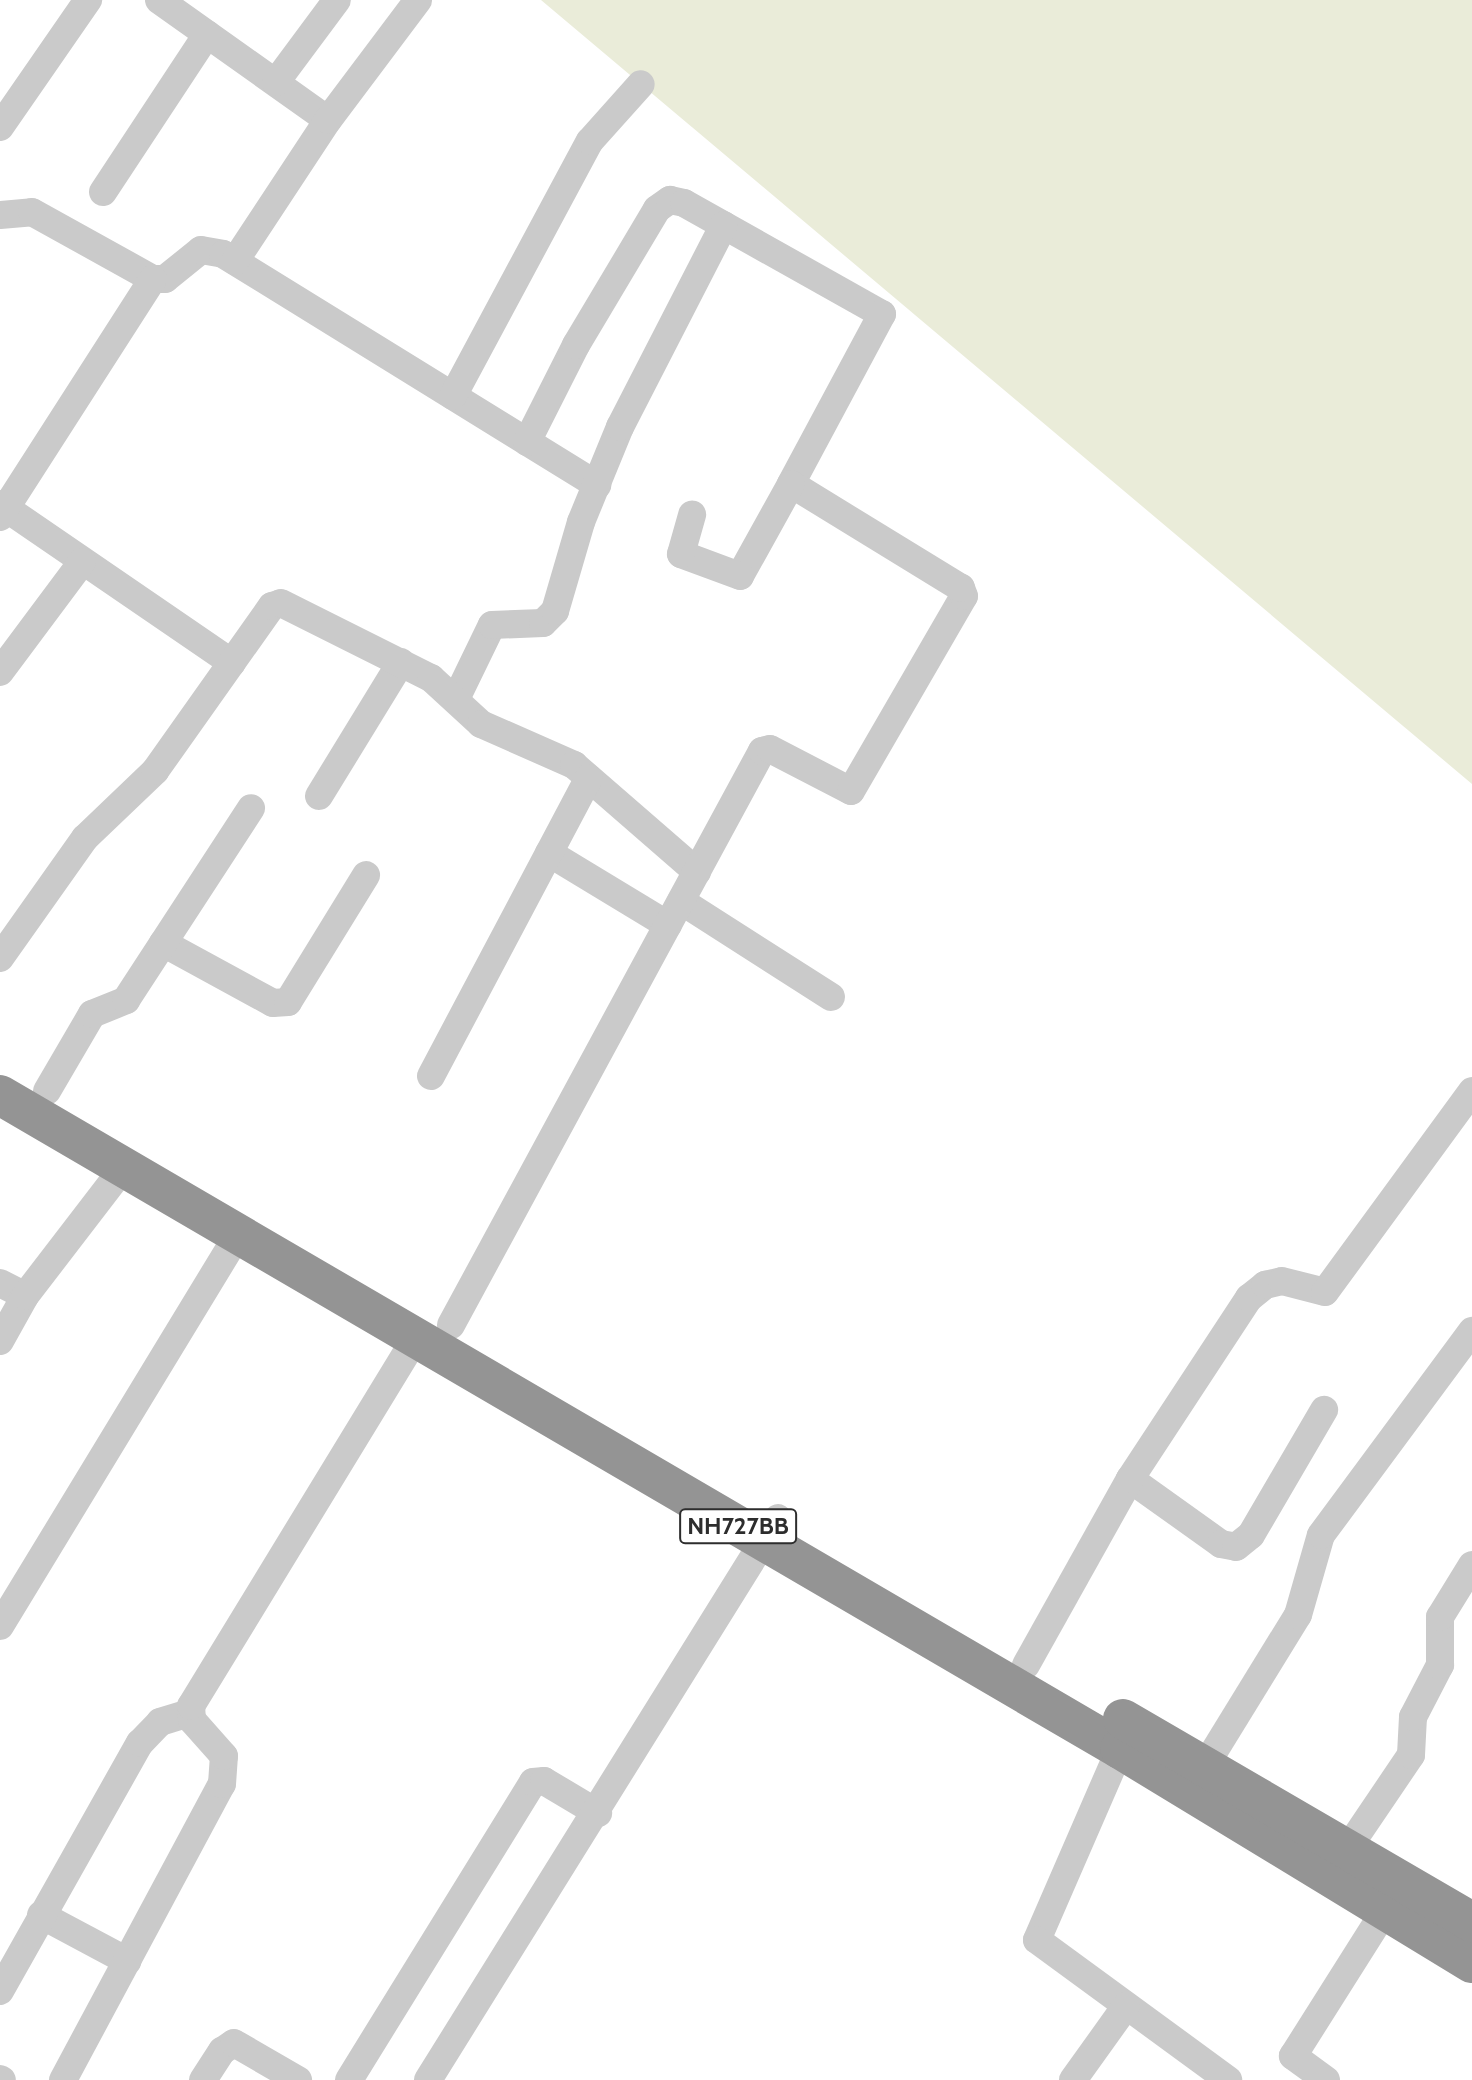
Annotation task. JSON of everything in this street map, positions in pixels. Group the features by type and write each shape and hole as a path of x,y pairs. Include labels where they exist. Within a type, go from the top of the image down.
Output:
{"highway":[{"name":"NH727BB","path":"0,1064 434,1331 771,1529 1120,1749 1472,1963"},
{"name":"NH727BB","path":"0,1095 239,1233 434,1331"},
{"name":"NH727BB","path":"771,1529 1026,1665 1472,1922"}],"street":[{"path":"0,127 88,0"},
{"path":"276,82 337,0"},
{"path":"235,261 328,120 418,0"},
{"path":"174,4 207,34 328,120"},
{"path":"103,192 207,34"},
{"path":"453,396 590,141 641,84"},
{"path":"527,442 576,345 657,209 670,200 684,203 882,314 740,576 681,554 692,515"},
{"path":"0,215 32,212 153,279 165,279 201,250 235,261 597,485"},
{"path":"456,699 492,625 550,619 620,427 724,225"},
{"path":"153,279 2,510 232,663"},
{"path":"0,1991 140,1743 160,1722 190,1713 434,1331 668,925 765,749 846,791 855,788 964,596 961,588 791,484"},
{"path":"0,672 82,562"},
{"path":"0,958 85,838 155,771 272,606 281,603 401,662 456,699 481,724 558,756 589,778 697,872"},
{"path":"319,796 401,662"},
{"path":"431,1076 589,778"},
{"path":"47,1091 92,1014 126,1000 251,808"},
{"path":"549,853 668,925"},
{"path":"163,943 273,1003 288,1002 366,875"},
{"path":"681,901 831,997"},
{"path":"1026,1665 1130,1479 1249,1298 1265,1285 1282,1281 1325,1292 1472,1091"},
{"path":"0,1341 25,1296 124,1167"},
{"path":"0,1626 239,1233"},
{"path":"0,1283 25,1296"},
{"path":"1205,1766 1298,1615 1321,1535 1472,1332"},
{"path":"1130,1479 1221,1544 1236,1547 1251,1535 1324,1410"},
{"path":"428,2080 598,1813 771,1529"},
{"path":"1346,1851 1406,1766 1413,1717 1440,1665 1440,1617 1472,1565"},
{"path":"63,2080 222,1784 224,1756 190,1713"},
{"path":"1120,1749 1037,1940 1228,2080"},
{"path":"349,2080 533,1782 544,1781 598,1813"},
{"path":"1326,2080 1293,2056 1384,1912"},
{"path":"41,1915 127,1961"},
{"path":"1073,2080 1126,2006"},
{"path":"203,2080 222,2051 234,2043 298,2080"}],"green space":[{"path":"541,0 1472,0 1472,784"}]}
